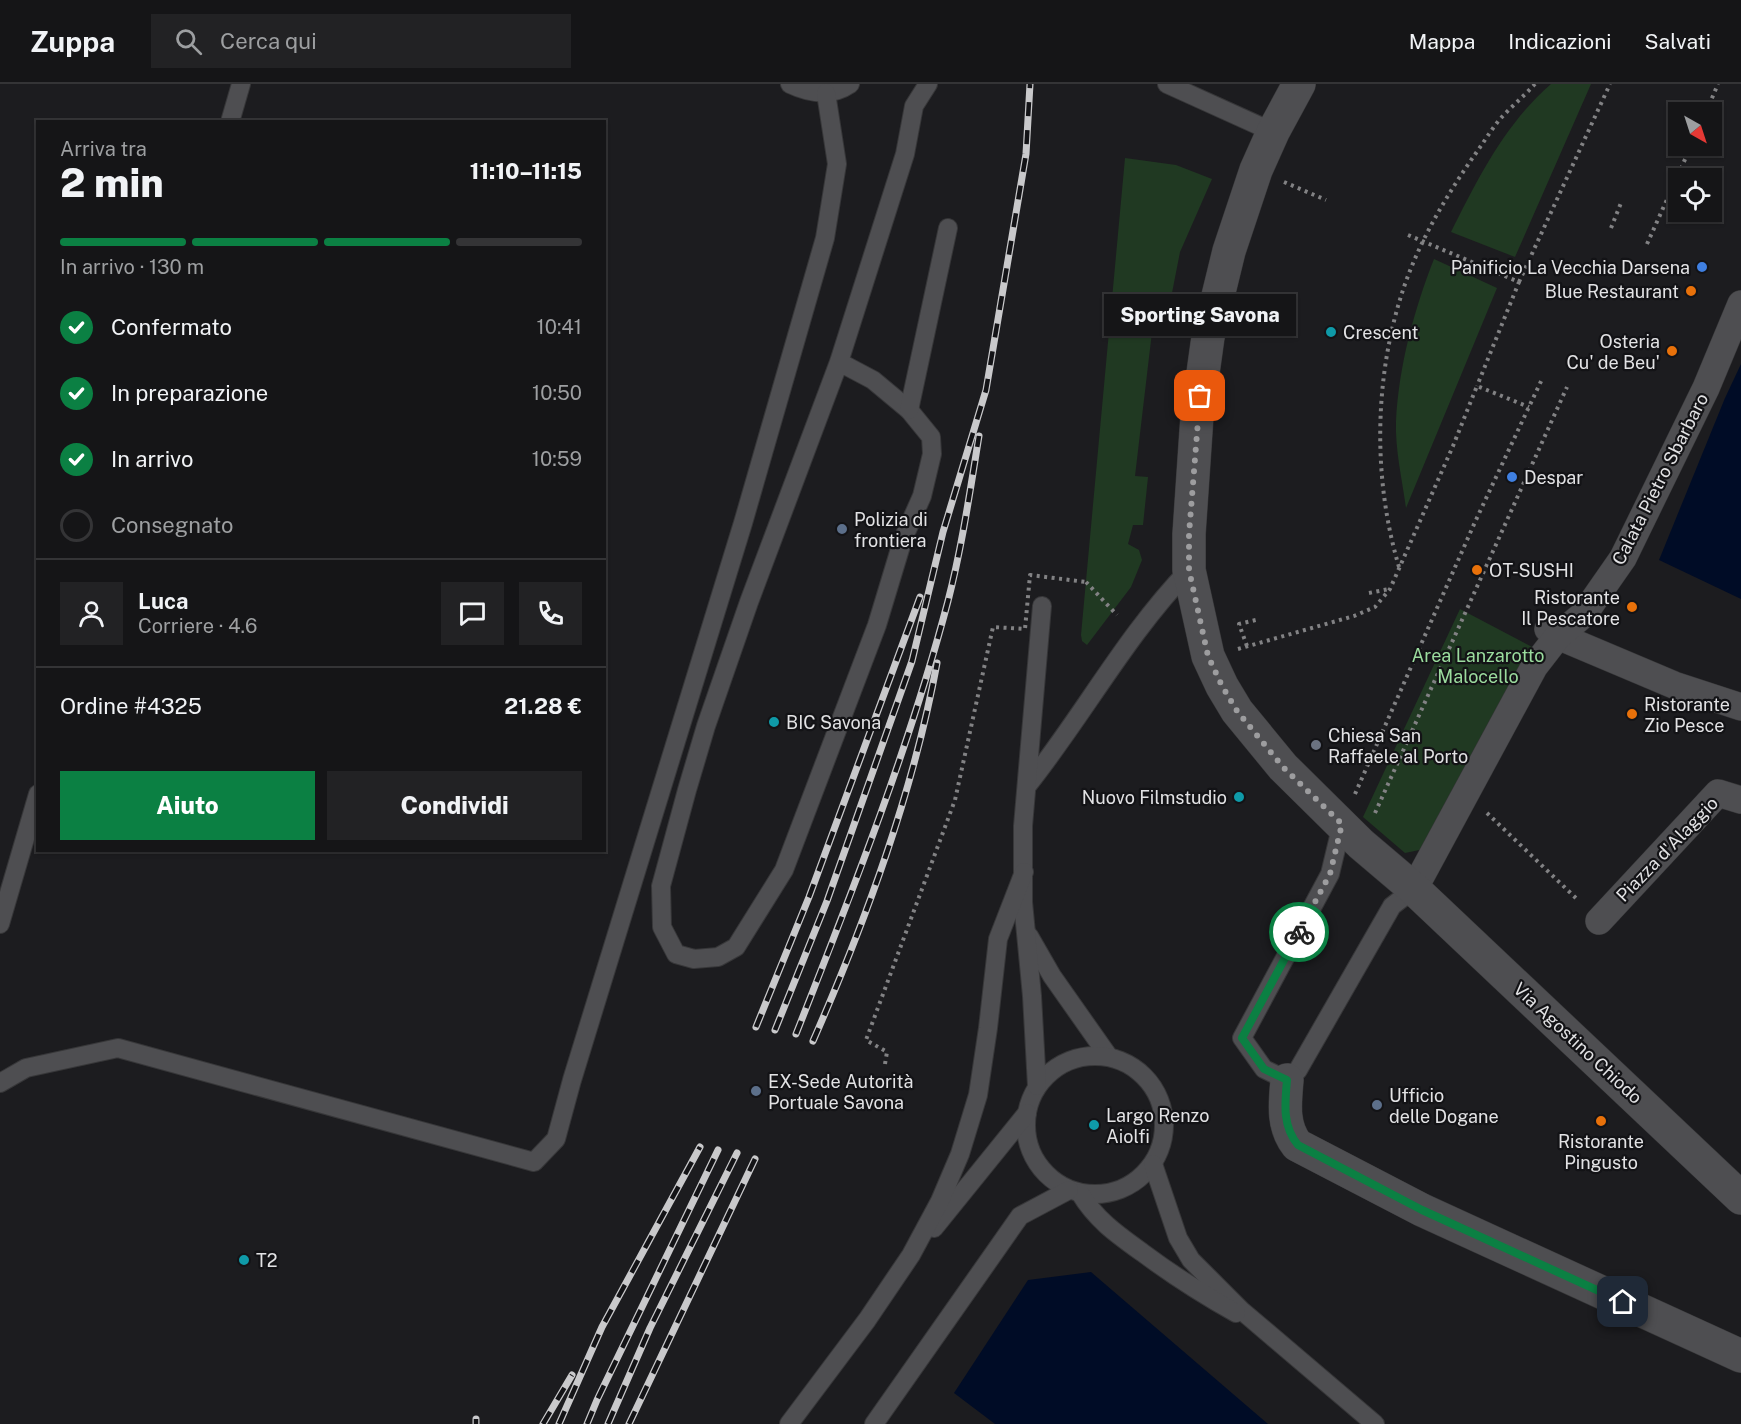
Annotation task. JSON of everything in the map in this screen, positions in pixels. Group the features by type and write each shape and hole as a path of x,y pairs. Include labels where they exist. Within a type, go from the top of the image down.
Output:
{"street":[{"name":"Via Agostino Chiodo","path":"1299,84 1272,132 1256,170 1229,251 1208,337 1197,416 1189,534 1189,570 1208,656 1237,711 1283,767 1352,834 1738,1187"},
{"name":"Calata Pietro Sbarbaro","path":"1414,890 1553,632 1584,614 1623,558 1706,388 1741,304"},
{"path":"1553,632 1674,685 1741,707"},
{"name":"Piazza d'Alaggio","path":"1599,921 1718,793 1741,800"},
{"path":"1287,1080 1284,1113 1291,1137 1298,1145 1422,1210 1741,1356"}],"lane":[{"path":"231,120 241,84"},
{"path":"790,84 808,92 826,93 850,84"},
{"path":"839,362 873,380 909,410 931,437 932,454 922,496 903,539 877,625 784,870 736,947 718,957 694,959 676,954 662,927 661,886 669,854 710,715 753,591 839,362 905,154 914,106 928,84"},
{"path":"1167,84 1272,132"},
{"path":"0,1083 26,1068 118,1048 534,1162 556,1139 572,1080 743,523 825,238 837,164 826,93"},
{"path":"909,410 948,228"},
{"path":"1027,786 1164,596 1189,570"},
{"path":"1037,1086 1023,902 1023,826 1042,606"},
{"path":"0,924 36,801"},
{"path":"1352,834 1242,1038 1264,1069 1287,1080 1298,1070 1392,906 1414,890"},
{"path":"911,1255 940,1201 960,1154 978,1095 998,939 1024,872"},
{"path":"1027,931 1052,976 1109,1057"},
{"path":"1082,1057 1109,1057 1134,1067 1147,1078 1159,1100 1164,1126 1163,1139 1153,1164 1133,1184 1120,1190 1094,1195 1074,1192 1058,1185 1048,1177 1029,1149 1024,1125 1030,1100 1037,1086 1056,1067 1082,1057"},
{"path":"789,1424 867,1320 911,1255 1027,1113"},
{"path":"1153,1164 1178,1238 1191,1260 1260,1326 1375,1424"},
{"path":"1074,1192 1105,1226 1186,1285 1260,1326"},
{"path":"874,1424 1020,1216 1074,1192"}],"path":[{"path":"1400,567 1393,545 1383,479 1381,402 1392,331 1402,293 1424,241 1453,185 1500,119 1535,84"},
{"path":"1260,619 1239,624 1247,646 1354,616 1375,607 1390,589 1519,282 1610,84"},
{"path":"1710,102 1718,84"},
{"path":"1647,244 1687,156"},
{"path":"1256,170 1326,200"},
{"path":"1611,228 1621,203"},
{"path":"1408,235 1519,282"},
{"path":"1352,834 1474,522 1543,377"},
{"path":"1477,386 1529,407"},
{"path":"1352,834 1536,458 1567,387"},
{"path":"885,1064 887,1052 866,1040 955,800 993,627 1024,629 1030,575 1086,582 1117,615"},
{"path":"1369,592 1390,589"},
{"path":"1467,793 1599,921"}],"green space":[{"path":"1551,84 1591,84 1515,257 1451,232 1482,172 1506,134"},
{"path":"1125,158 1176,165 1212,179 1180,252 1171,298 1156,298 1135,476 1148,477 1143,525 1133,525 1128,544 1139,550 1142,560 1131,587 1087,645 1082,641 1081,635"},
{"path":"1434,259 1497,288 1406,508 1399,464 1396,421 1400,379 1420,298"},
{"name":"Area Lanzarotto Malocello","path":"1460,609 1534,648 1424,849 1405,853 1363,817"}],"water":[{"path":"1741,364 1741,599 1659,560"},
{"path":"1091,1272 1268,1424 995,1424 954,1393 1028,1280"}],"railway":[{"path":"775,1030 827,901 912,661 943,532 986,390 1026,154 1030,84"},
{"path":"796,1034 898,766 933,656 957,560 979,436"},
{"path":"756,1027 809,897 920,597"},
{"path":"813,1041 833,995 886,855 915,760 937,663"},
{"path":"559,1424 602,1327 700,1147"},
{"path":"587,1424 718,1150"},
{"path":"608,1424 650,1328 737,1153"},
{"path":"629,1424 755,1159"},
{"path":"543,1424 572,1375"},
{"path":"476,1419 476,1424"}],"way so far":[{"path":"1200,396 1189,534 1189,570 1208,656 1237,711 1283,767 1342,824 1330,874 1299,932"}],"place":[{"name":"Panificio La Vecchia Darsena","path":"1702,267"},
{"name":"Blue Restaurant","path":"1691,291"},
{"name":"Crescent","path":"1331,332"},
{"name":"Osteria Cu' de Beu'","path":"1672,351"},
{"name":"Sporting Savona","path":"1200,396"},
{"name":"Despar","path":"1512,477"},
{"name":"Polizia di frontiera","path":"842,529"},
{"name":"OT-SUSHI","path":"1477,570"},
{"name":"Ristorante Il Pescatore","path":"1632,607"},
{"name":"Ristorante Zio Pesce","path":"1632,714"},
{"name":"BIC Savona","path":"774,722"},
{"name":"Chiesa San Raffaele al Porto","path":"1316,745"},
{"name":"Nuovo Filmstudio","path":"1239,797"},
{"name":"EX-Sede Autorità Portuale Savona","path":"756,1091"},
{"name":"Ufficio delle Dogane","path":"1377,1105"},
{"name":"Ristorante Pingusto","path":"1601,1121"},
{"name":"Largo Renzo Aiolfi","path":"1094,1125"},
{"name":"T2","path":"244,1260"}],"route":[{"path":"1299,932 1242,1038 1264,1069 1287,1080 1284,1113 1291,1137 1298,1145 1422,1210 1623,1302"}]}
